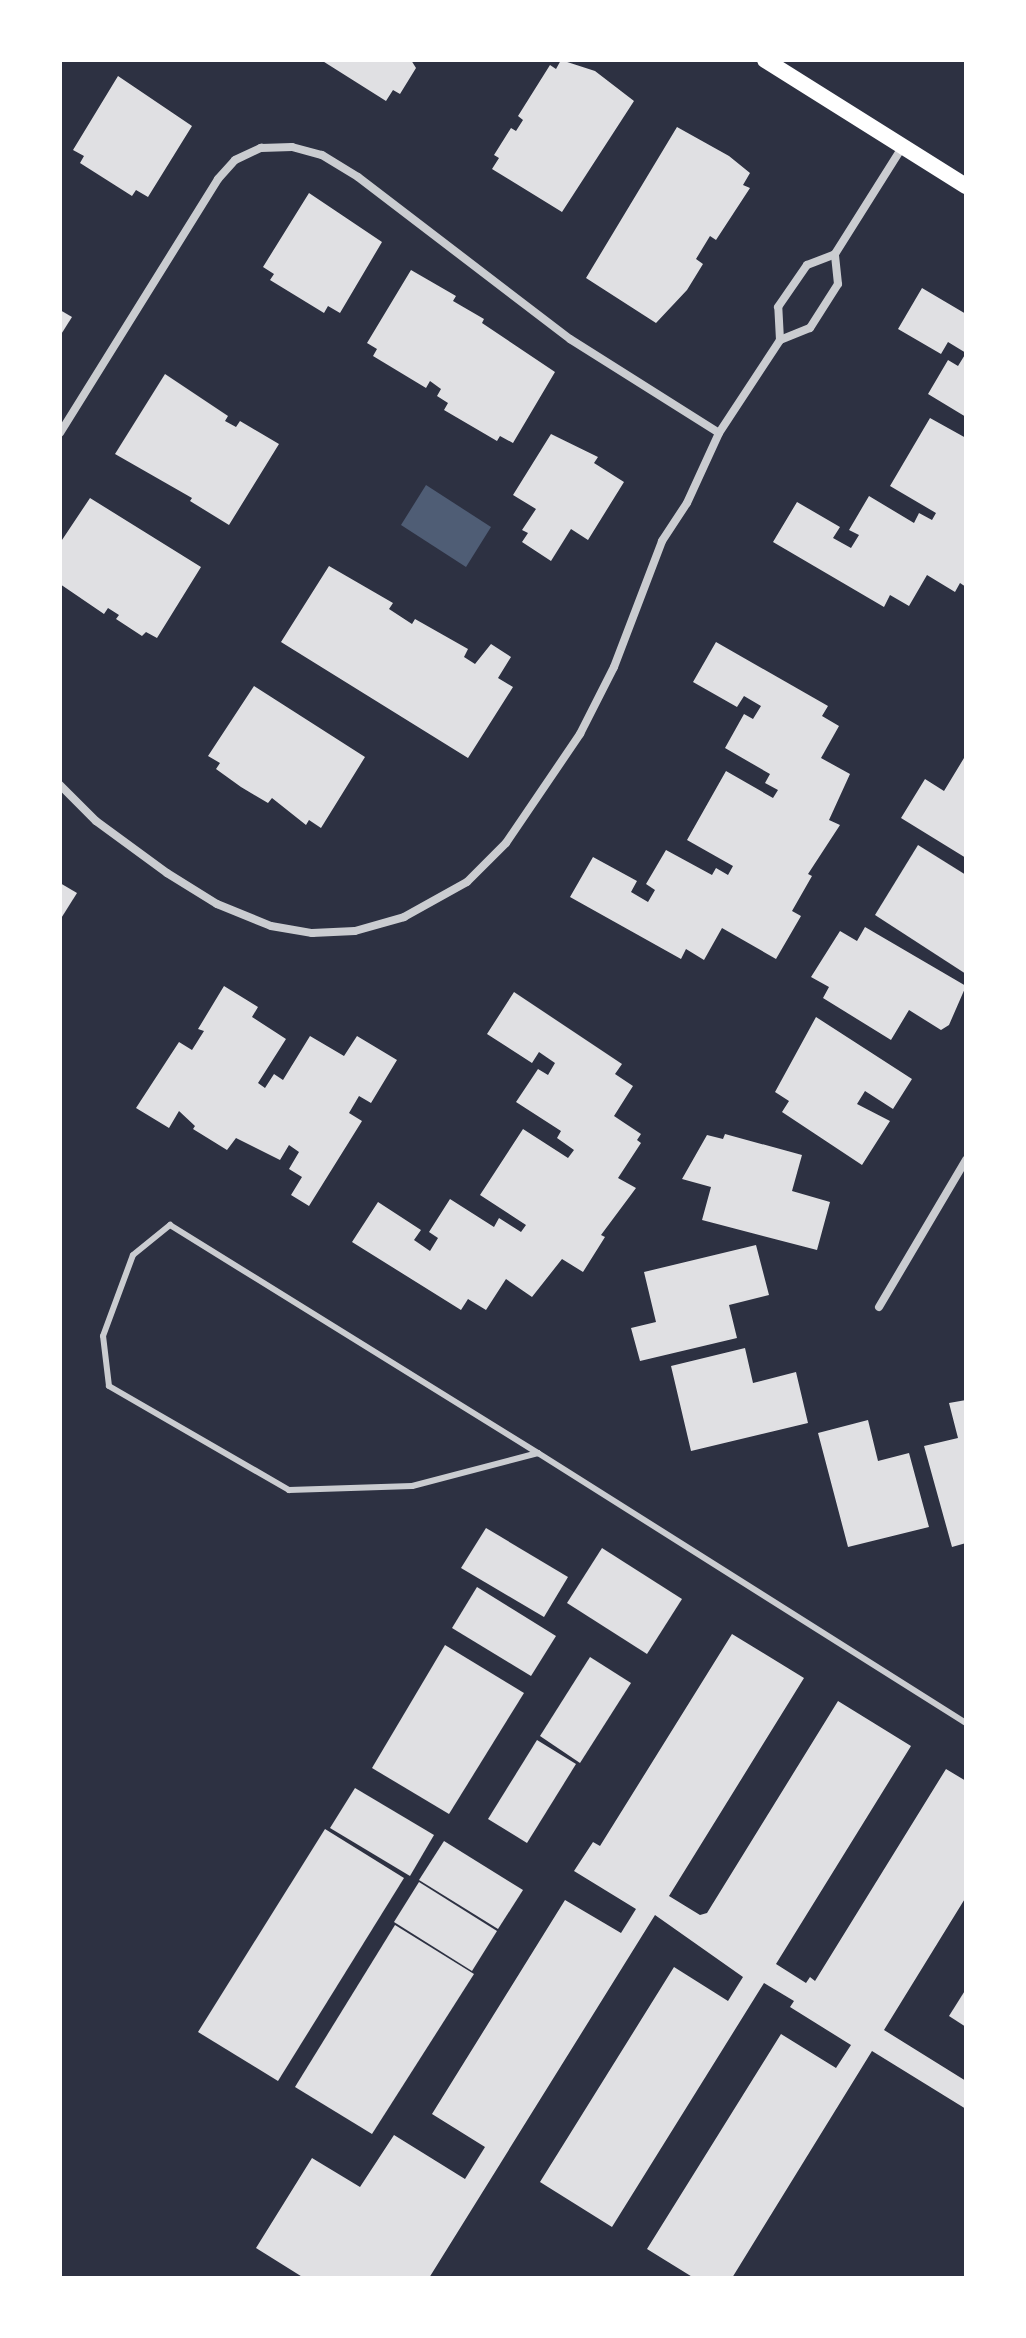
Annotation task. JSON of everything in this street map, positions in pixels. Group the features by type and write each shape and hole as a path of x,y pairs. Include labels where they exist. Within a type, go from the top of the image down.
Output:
{"main road":[{"path":"765,60 966,186"}],"street":[{"path":"780,340 778,307 807,265 835,254 903,146"},
{"path":"60,433 218,179 235,160 261,148 292,147 322,155 358,177 570,339 719,433"},
{"path":"60,785 96,821 167,873 217,904 271,926 312,933 355,931 404,917 467,882 506,843 540,797 614,667 662,541 687,503 719,433 780,340 810,328 838,284 835,254"},
{"path":"879,1307 966,1160"},
{"path":"957,1175 966,1181"}],"lane":[{"path":"538,1453 412,1486 289,1490 109,1386 103,1336 133,1255 170,1225 538,1453 966,1723"}],"water":[{"path":"426,485 491,527 466,567 401,525"}],"building":[{"path":"321,60 411,60 416,68 400,94 393,90 386,101"},
{"path":"561,60 595,71 634,101 562,212 492,169 499,158 494,155 511,128 516,131 523,120 518,116 550,65 556,69"},
{"path":"118,76 192,126 148,197 136,190 132,196 80,163 84,156 73,150"},
{"path":"677,127 729,156 750,173 743,185 750,188 716,240 710,236 696,259 703,264 687,290 656,323 586,278"},
{"path":"309,193 382,242 340,313 328,306 324,313 270,280 274,274 263,267"},
{"path":"411,270 456,296 453,301 484,319 482,323 555,372 513,443 500,436 497,441 444,410 448,403 437,396 441,389 430,381 426,388 373,356 377,349 367,343"},
{"path":"922,288 966,314 966,353 948,342 941,354 898,329"},
{"path":"60,310 72,317 60,336"},
{"path":"966,353 966,417 928,394 948,360 958,366"},
{"path":"165,374 228,416 225,421 236,427 240,421 279,444 229,525 190,501 192,498 115,454"},
{"path":"930,418 966,438 966,587 960,583 955,592 927,575 909,606 890,595 884,607 773,542 797,502 840,527 833,538 851,548 859,535 849,530 869,496 914,523 919,513 932,520 936,513 890,486"},
{"path":"551,434 598,457 594,463 624,482 588,540 571,529 551,561 522,542 528,533 522,530 536,509 513,495"},
{"path":"90,498 201,567 157,638 146,632 142,636 116,619 119,615 108,608 104,614 60,584 60,543"},
{"path":"329,566 393,603 389,609 412,624 415,619 468,649 464,657 475,664 491,644 511,657 498,678 513,687 468,758 281,642"},
{"path":"716,642 828,706 822,716 839,726 821,758 850,774 829,820 840,825 808,874 812,876 792,911 801,916 776,959 722,928 704,960 686,949 681,959 570,897 593,857 637,881 631,892 648,902 655,890 646,884 666,850 712,875 716,868 728,875 733,866 687,840 726,771 773,798 778,790 765,783 770,774 725,748 744,714 753,719 761,706 744,696 737,707 693,682"},
{"path":"254,686 365,757 321,828 309,820 306,825 272,798 268,803 241,787 216,769 220,763 208,756"},
{"path":"964,758 966,858 901,818 925,779 944,791"},
{"path":"918,845 966,875 966,974 875,915"},
{"path":"60,883 77,893 60,920"},
{"path":"865,927 966,986 949,1025 941,1030 909,1010 891,1040 823,998 829,987 811,977 840,931 857,941"},
{"path":"224,986 258,1007 252,1017 286,1039 258,1083 265,1088 274,1074 283,1080 310,1036 344,1056 357,1036 397,1060 371,1103 359,1096 349,1113 362,1121 309,1206 291,1195 302,1177 289,1169 299,1152 289,1145 280,1160 236,1138 227,1150 193,1129 195,1126 179,1111 169,1128 136,1108 179,1042 192,1050 204,1031 198,1029"},
{"path":"514,992 622,1064 615,1074 633,1086 614,1116 641,1134 637,1140 641,1143 618,1178 636,1188 601,1235 605,1237 583,1272 562,1259 532,1297 506,1279 486,1310 468,1299 461,1310 352,1242 378,1202 421,1230 414,1240 430,1251 438,1238 429,1232 450,1199 494,1227 499,1218 521,1232 526,1225 480,1195 523,1129 568,1158 574,1150 557,1138 561,1131 516,1102 538,1069 548,1075 555,1063 539,1052 532,1063 487,1034"},
{"path":"816,1017 912,1079 893,1109 865,1091 857,1104 890,1121 862,1165 782,1112 789,1101 775,1092"},
{"path":"725,1134 802,1155 792,1191 830,1202 817,1250 702,1220 711,1187 682,1179 707,1135 723,1139"},
{"path":"756,1245 769,1295 729,1305 737,1338 640,1361 631,1328 656,1322 644,1272"},
{"path":"745,1348 753,1383 796,1372 808,1423 691,1451 671,1366"},
{"path":"966,1400 966,1543 952,1547 924,1446 958,1438 949,1403"},
{"path":"868,1420 878,1461 909,1453 929,1527 848,1547 818,1433"},
{"path":"486,1528 568,1577 544,1617 461,1568"},
{"path":"602,1548 682,1599 647,1654 567,1603"},
{"path":"477,1587 556,1636 531,1676 452,1628"},
{"path":"732,1634 804,1678 669,1896 700,1915 707,1913 838,1701 911,1746 776,1964 806,1983 810,1977 815,1981 946,1769 966,1781 966,1897 884,2030 966,2081 966,2109 872,2051 732,2278 694,2278 647,2249 781,2034 836,2068 851,2045 790,2007 794,2001 764,1983 612,2227 540,2182 674,1967 728,2001 743,1977 655,1915 429,2278 304,2278 256,2248 312,2158 360,2187 394,2135 465,2179 485,2147 432,2114 565,1900 621,1933 636,1909 574,1871 593,1842 600,1846"},
{"path":"445,1645 524,1693 449,1814 372,1768"},
{"path":"590,1657 631,1683 580,1763 540,1736"},
{"path":"537,1740 576,1764 527,1843 488,1819"},
{"path":"355,1788 434,1835 410,1876 330,1828"},
{"path":"325,1829 404,1878 278,2081 198,2032"},
{"path":"444,1841 523,1890 498,1929 419,1880"},
{"path":"419,1882 497,1931 472,1971 394,1922"},
{"path":"395,1925 474,1974 372,2134 295,2087"},
{"path":"966,1989 966,2027 949,2016"}]}
